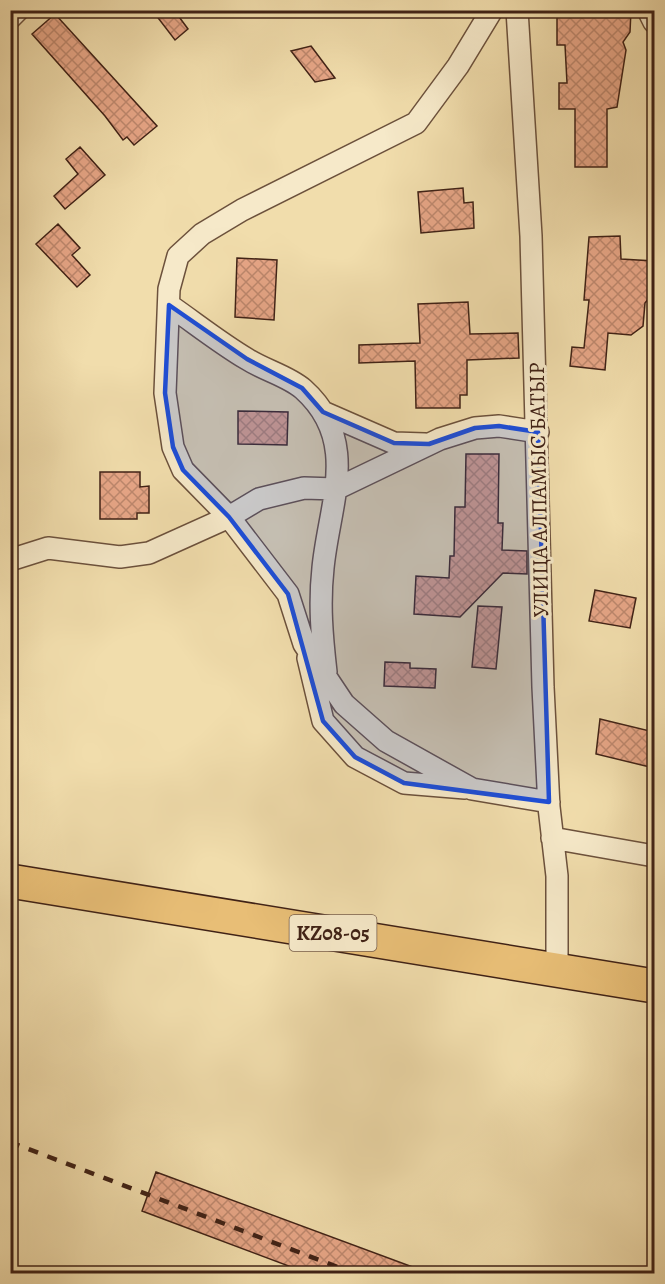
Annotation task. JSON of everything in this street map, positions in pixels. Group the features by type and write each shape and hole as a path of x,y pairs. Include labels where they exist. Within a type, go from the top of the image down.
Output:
{"main road":[{"name":"KZ08-05","path":"10,881 654,986"}],"street":[{"path":"10,18 18,10"},
{"path":"492,10 458,66 416,123 282,189 202,234 178,256 170,290 165,393 173,447 183,470 229,517 288,594 304,644 323,721 355,757 404,783 472,789 549,802"},
{"name":"УЛИЦА АЛПАМЫС БАТЫР","path":"517,10 531,236 543,687 549,802 557,876 557,969"},
{"path":"648,10 654,22"},
{"path":"169,305 247,359 302,388 324,412 336,438 339,472 323,567 320,619 327,679"},
{"path":"324,412 394,443 429,444"},
{"path":"10,560 48,548 120,557 149,553 229,517 259,499 304,488 336,489 429,444 475,428 499,426 538,432"},
{"path":"304,644 344,704 386,741 472,789"},
{"path":"552,838 654,856"}],"highlighted area":[{"path":"169,305 247,359 302,388 323,412 394,443 429,444 475,428 499,426 538,432 549,802 404,783 355,757 323,721 288,594 229,517 183,470 173,447 165,393"}],"building":[{"path":"152,10 174,10 188,29 175,40"},
{"path":"582,10 631,10 630,32 623,42 626,50 617,107 607,109 607,167 575,167 575,109 559,109 559,83 567,83 565,45 557,45 557,17 582,17"},
{"path":"55,14 157,126 134,145 127,137 123,140 105,116 32,34"},
{"path":"311,46 335,78 315,82 291,51"},
{"path":"80,147 105,175 65,209 54,196 78,174 66,159"},
{"path":"463,188 464,203 473,202 474,228 421,233 418,192"},
{"path":"58,224 80,248 72,255 90,275 77,287 36,244"},
{"path":"620,236 621,259 654,261 653,293 645,303 643,326 631,335 608,333 605,370 570,366 572,347 584,348 589,300 584,300 589,237"},
{"path":"237,258 277,260 274,320 235,317"},
{"path":"468,302 470,334 518,333 519,358 467,360 467,395 460,395 460,408 416,408 415,361 359,363 359,345 420,343 418,304"},
{"path":"238,411 288,412 287,445 238,444"},
{"path":"466,454 499,454 498,523 503,523 502,550 527,551 527,574 503,573 460,617 414,614 416,576 449,578 450,556 454,556 455,507 465,507"},
{"path":"100,472 140,472 140,487 149,486 149,513 137,513 137,519 100,519"},
{"path":"595,590 636,598 630,628 589,621"},
{"path":"478,606 502,607 496,669 472,667"},
{"path":"385,662 410,663 410,668 436,669 435,688 384,686"},
{"path":"600,719 654,732 654,768 596,754"},
{"path":"156,1172 426,1272 425,1274 310,1274 142,1211"}],"railway":[{"path":"10,1142 356,1274"}]}
